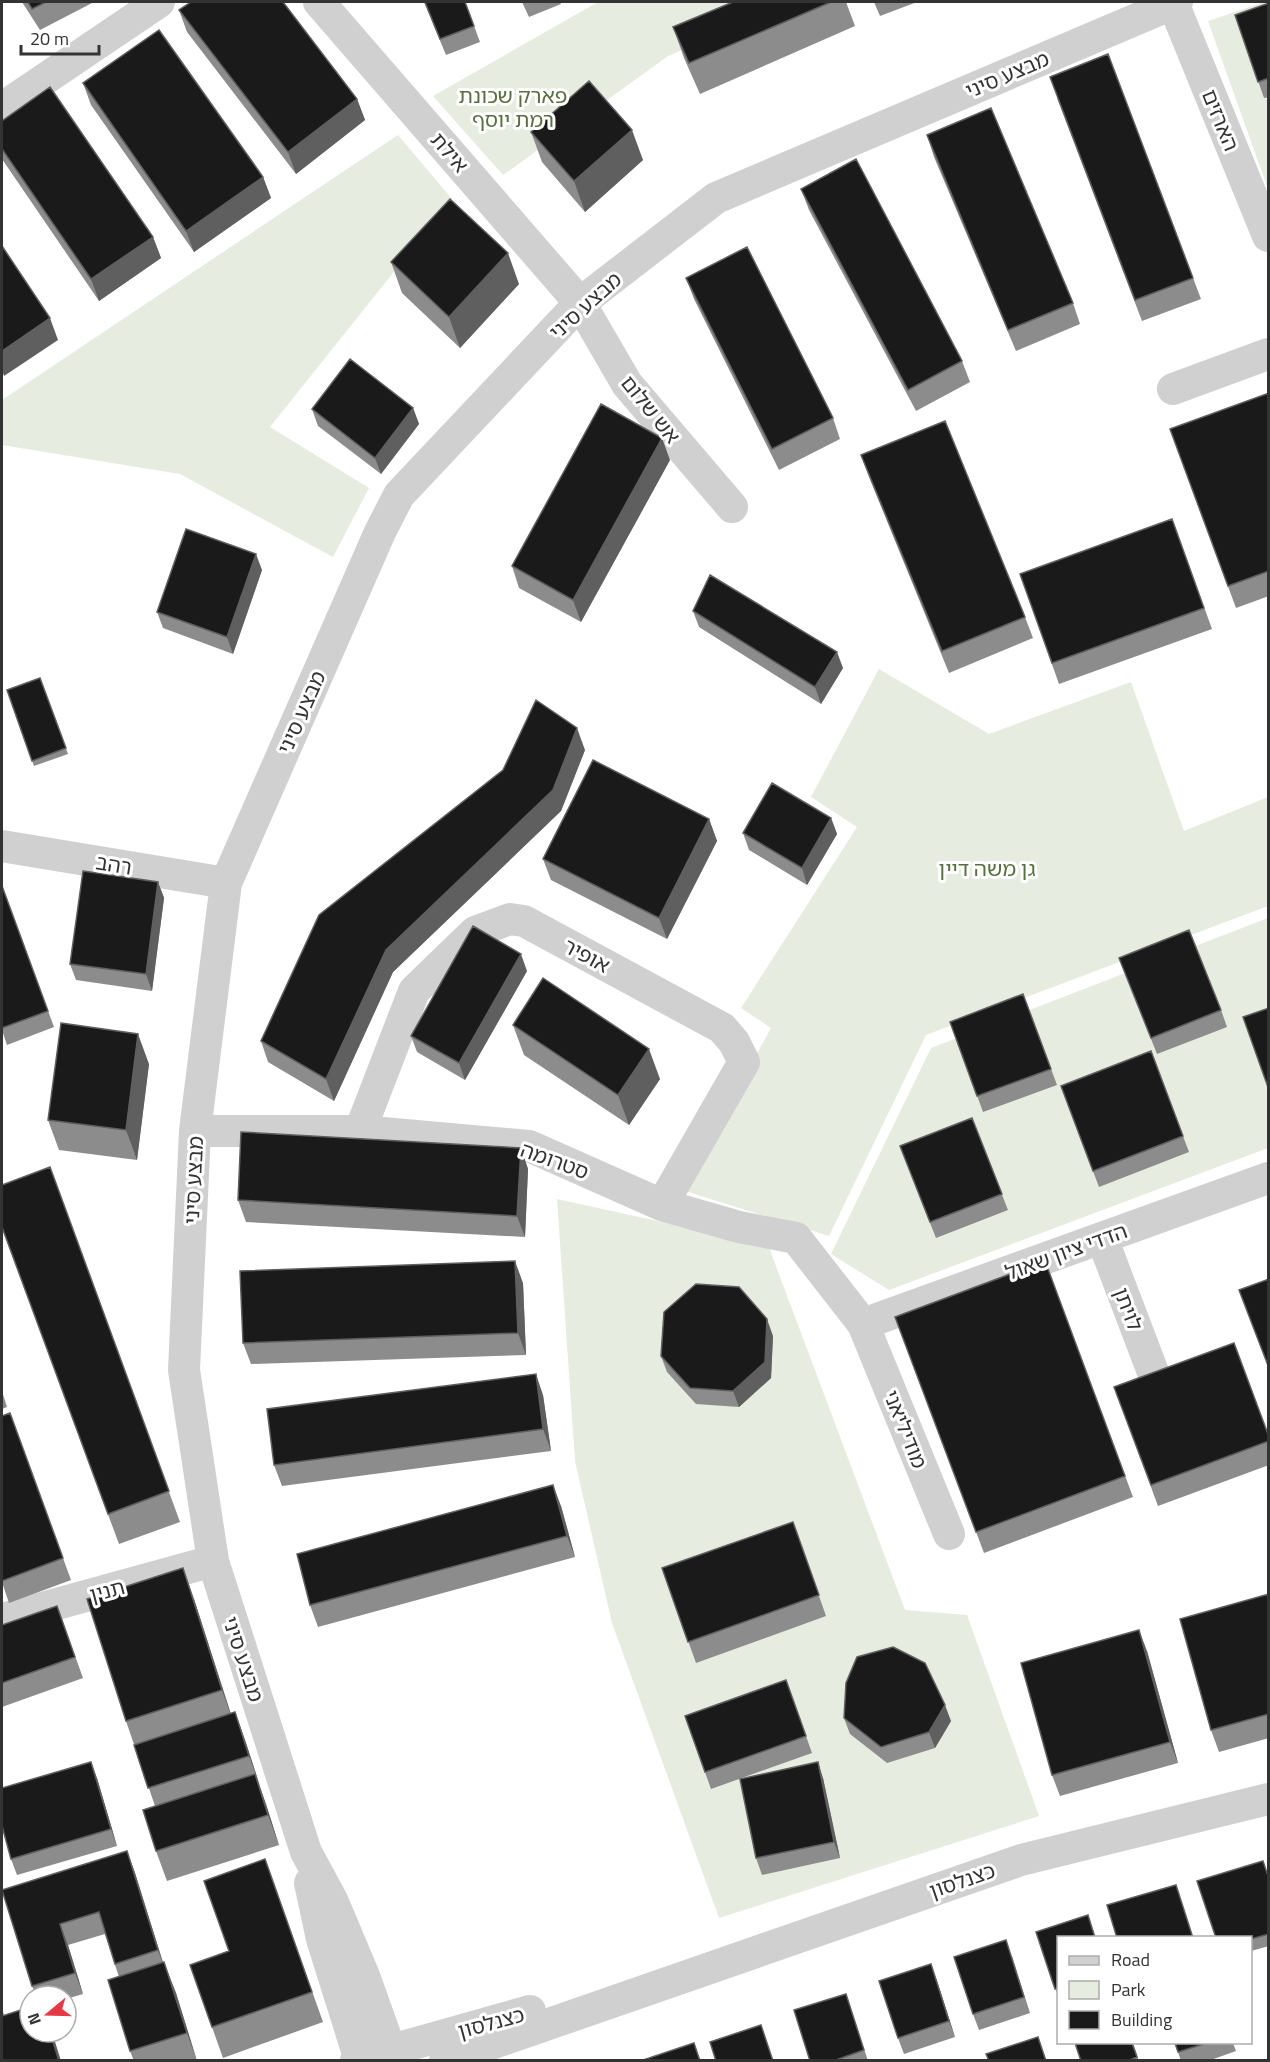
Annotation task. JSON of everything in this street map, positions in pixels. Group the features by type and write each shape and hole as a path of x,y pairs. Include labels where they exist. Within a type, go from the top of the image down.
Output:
{"street":[{"path":"2,108 159,2"},
{"name":"אילת","path":"319,2 580,303"},
{"name":"מבצע סיני","path":"392,2055 347,1935 306,1852 213,1561 184,1370 195,1131 226,883 380,532 399,495 580,303 716,198 1175,2"},
{"name":"הארזים","path":"1175,2 1269,236"},
{"name":"אש שלום","path":"580,303 627,384 732,507"},
{"path":"1173,389 1269,354"},
{"name":"רהב","path":"2,846 226,883"},
{"name":"אופיר","path":"360,1131 414,991 475,932 510,919 524,921 722,1028 744,1062 662,1205"},
{"name":"סטרומה","path":"195,1131 360,1131 529,1146 662,1205 739,1227 795,1238 863,1324"},
{"name":"הדדי ציון שאול","path":"863,1324 1269,1178"},
{"name":"לויתן","path":"1102,1238 1156,1380"},
{"name":"מודיליאני","path":"863,1324 949,1534"},
{"name":"תנין","path":"2,1619 213,1561"},
{"name":"כצנלסון","path":"445,2061 1021,1860 1269,1799"},
{"name":"מבצע סיני","path":"306,1852 312,1898 322,1939 359,2060"},
{"name":"כצנלסון","path":"359,2060 392,2055 526,2012 663,1984"}],"green space":[{"name":"פארק שכונת רמת יוסף","path":"598,2 794,2 668,56 503,175 433,96"},
{"path":"1268,2 1268,189 1208,21"},
{"path":"398,135 452,199 270,427 369,488 333,557 180,474 2,445 2,400"},
{"name":"גן משה דיין","path":"879,669 989,734 1131,682 1184,831 1268,797 1268,906 926,1035 829,1236 682,1190 771,1028 741,1008 857,827 811,797"},
{"path":"1268,918 1268,1148 889,1290 831,1254 931,1048"},
{"path":"557,1199 768,1245 905,1610 967,1615 1039,1816 719,1918 612,1623 575,1461"}],"building":[{"path":"28,2 46,2 32,9"},
{"path":"191,2 283,2 357,99 288,152 179,10"},
{"path":"425,2 465,2 474,26 440,39"},
{"path":"733,2 831,2 689,63 673,27"},
{"path":"1269,3 1269,78 1258,82 1235,15"},
{"path":"159,30 263,177 186,231 83,83"},
{"path":"1108,54 1193,278 1135,300 1050,77"},
{"path":"589,81 632,130 574,181 531,132"},
{"path":"50,87 153,237 91,279 2,149 2,121"},
{"path":"991,108 1073,303 1008,330 927,135"},
{"path":"856,159 962,361 908,390 801,189"},
{"path":"450,199 508,253 449,317 391,262"},
{"path":"2,246 50,318 2,351"},
{"path":"747,247 833,418 772,449 686,278"},
{"path":"350,359 413,408 375,458 312,409"},
{"path":"1269,393 1269,571 1228,586 1170,429"},
{"path":"601,404 662,438 573,600 512,566"},
{"path":"945,421 1025,617 942,651 861,455"},
{"path":"1172,519 1204,608 1052,663 1020,574"},
{"path":"186,529 256,554 227,637 157,612"},
{"path":"710,575 837,652 815,687 693,611"},
{"path":"40,678 66,748 32,761 7,690"},
{"path":"536,700 577,728 553,790 386,950 326,1079 261,1041 319,915 503,770"},
{"path":"593,760 709,819 659,918 543,859"},
{"path":"772,783 831,818 802,868 743,833"},
{"path":"83,871 158,882 146,974 70,964"},
{"path":"2,886 48,1011 2,1028"},
{"path":"473,926 521,954 459,1063 411,1036"},
{"path":"1189,930 1221,1010 1151,1038 1119,958"},
{"path":"543,978 649,1049 618,1095 513,1025"},
{"path":"1023,994 1051,1069 977,1096 950,1022"},
{"path":"1269,1008 1269,1090 1243,1017"},
{"path":"61,1023 138,1034 126,1130 48,1120"},
{"path":"1151,1051 1183,1136 1093,1171 1061,1086"},
{"path":"972,1118 1002,1194 930,1222 900,1146"},
{"path":"241,1132 521,1148 517,1216 238,1200"},
{"path":"50,1167 169,1491 108,1514 2,1227 2,1185"},
{"path":"515,1261 518,1333 243,1343 240,1271"},
{"path":"1045,1261 1125,1476 976,1532 895,1317"},
{"path":"1269,1279 1269,1368 1239,1290"},
{"path":"696,1284 739,1287 767,1319 765,1362 733,1391 690,1388 661,1356 664,1312"},
{"path":"1234,1343 1269,1441 1151,1485 1114,1387"},
{"path":"536,1374 543,1429 274,1465 267,1409"},
{"path":"10,1413 63,1558 2,1581 2,1416"},
{"path":"553,1485 567,1536 310,1605 297,1554"},
{"path":"793,1522 819,1595 688,1642 662,1568"},
{"path":"183,1568 222,1690 126,1721 87,1599"},
{"path":"1269,1594 1269,1714 1211,1730 1180,1619"},
{"path":"57,1606 75,1657 2,1683 2,1625"},
{"path":"1139,1630 1170,1742 1052,1775 1021,1663"},
{"path":"893,1647 925,1663 945,1705 929,1732 881,1747 844,1718 846,1683 857,1657"},
{"path":"786,1680 806,1736 705,1772 685,1716"},
{"path":"235,1712 249,1756 148,1788 134,1745"},
{"path":"91,1762 111,1829 11,1859 2,1826 2,1788"},
{"path":"818,1762 834,1842 756,1858 740,1779"},
{"path":"255,1774 268,1815 156,1851 143,1810"},
{"path":"127,1851 158,1950 115,1964 99,1912 60,1924 75,1973 31,1984 2,1890"},
{"path":"265,1859 312,1992 212,2027 190,1965 229,1951 204,1881"},
{"path":"1263,1861 1269,1879 1269,1934 1252,1939 1252,1936 1215,1936 1197,1881"},
{"path":"1176,1885 1192,1936 1116,1936 1107,1905"},
{"path":"1088,1915 1094,1936 1057,1936 1057,1988 1055,1989 1036,1932"},
{"path":"1006,1940 1024,1997 973,2014 954,1957"},
{"path":"164,1962 187,2033 130,2051 108,1980"},
{"path":"931,1964 949,2021 898,2038 879,1981"},
{"path":"846,1994 864,2050 833,2061 810,2061 794,2010"},
{"path":"18,2011 18,2044 54,2044 59,2061 2,2061 2,2016"},
{"path":"761,2025 773,2061 716,2061 710,2042"},
{"path":"1038,2037 1046,2061 989,2061 986,2054"},
{"path":"694,2043 700,2061 643,2061 643,2060"},
{"path":"1075,2044 1132,2044 1137,2057 1127,2061 1081,2061"},
{"path":"1175,2044 1204,2044 1178,2052"}]}
